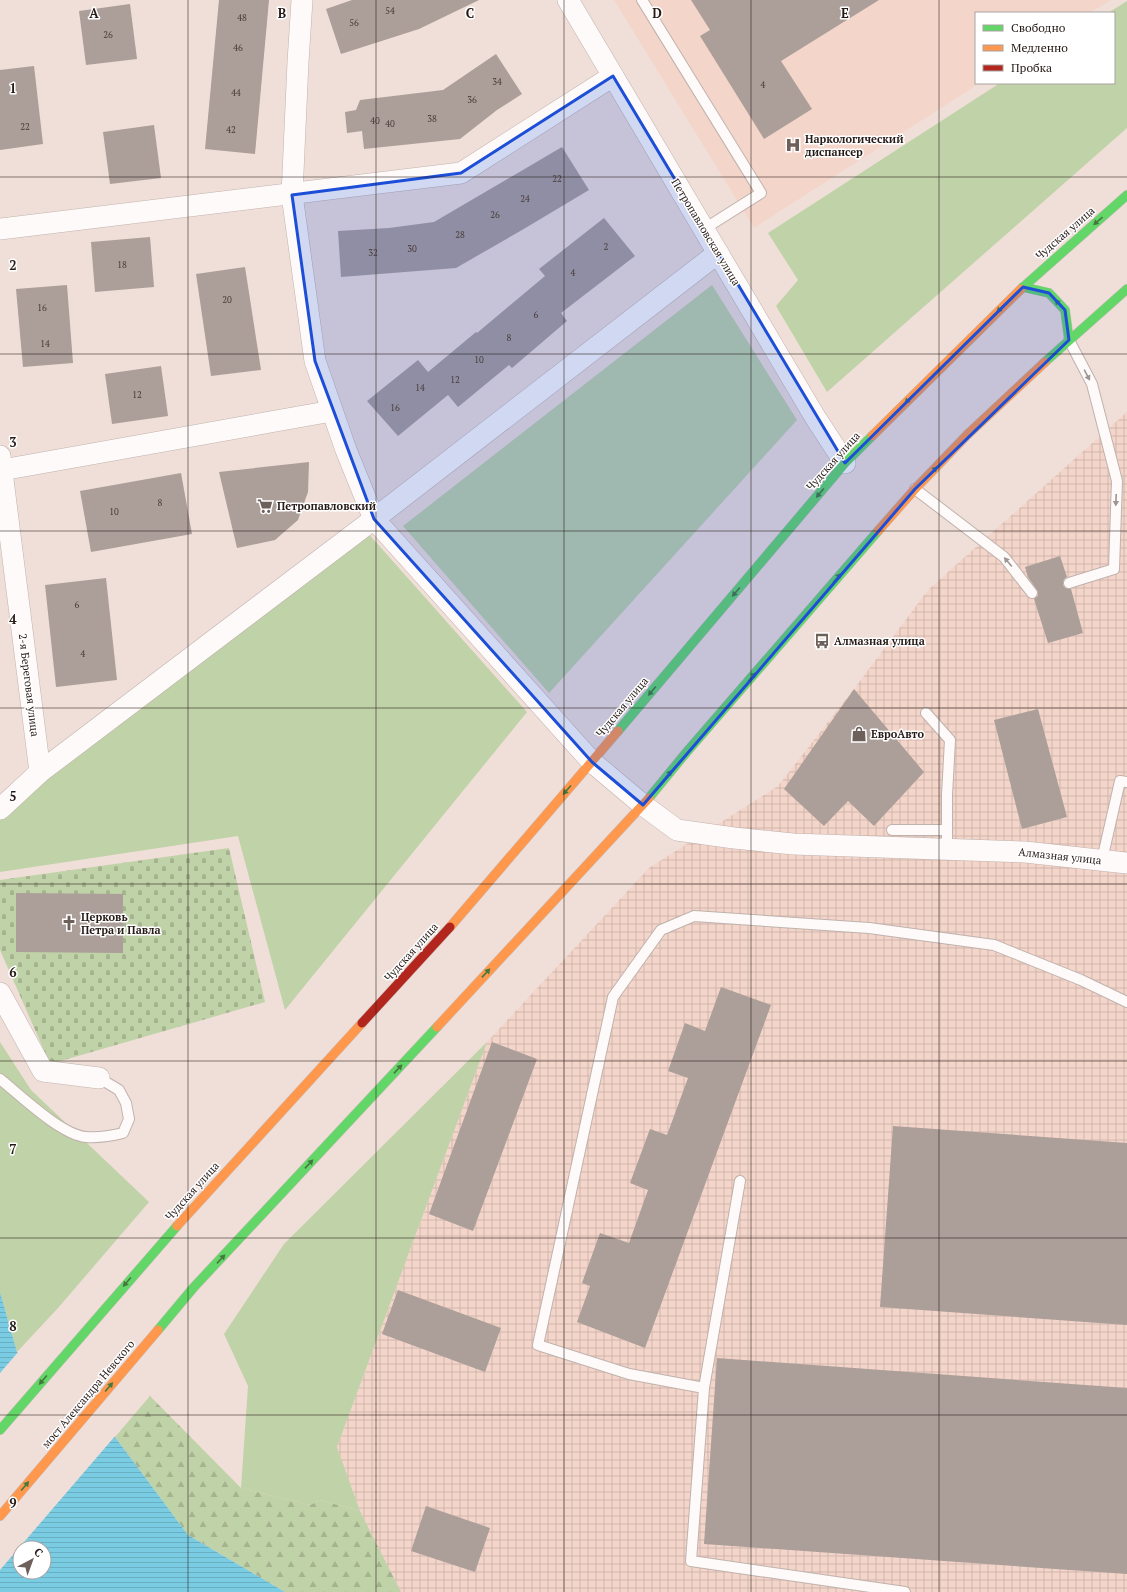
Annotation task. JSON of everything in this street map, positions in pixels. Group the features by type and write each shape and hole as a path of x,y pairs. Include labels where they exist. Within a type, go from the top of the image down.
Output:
{"highway":[{"name":"Чудская улица","path":"0,1430 153,1252 469,906 845,463 1024,286 1127,195"},
{"path":"1024,286 1049,293 1065,310 1069,340"},
{"path":"643,805 685,754 915,489 967,435 1069,340 1127,289"},
{"name":"мост Александра Невского","path":"0,1516 194,1287 643,805"}],"street":[{"path":"302,0 292,195 315,361 346,450 374,519"},
{"name":"Петропавловская улица","path":"568,0 815,417 845,463"},
{"path":"0,229 461,174 613,76"},
{"path":"0,809 40,772 374,519 718,253"},
{"path":"1,463 332,411"},
{"name":"2-я Береговая улица","path":"1,463 40,772"},
{"name":"Алмазная улица","path":"374,519 550,713 592,762 643,805 677,830 793,844 947,839 1025,852 1127,863"},
{"path":"0,993 43,1071 99,1078"}],"lane":[{"path":"642,0 761,193 704,229"},
{"path":"1069,340 1092,384 1117,481 1114,569 1069,583"},
{"path":"915,489 1004,558 1032,593"},
{"path":"892,830 947,839 950,740 926,713"},
{"path":"1102,860 1120,781 1127,782"},
{"path":"704,1388 630,1374 538,1345 613,997 661,930 694,916 869,928 994,945 1082,980 1127,1002"},
{"path":"0,1079 23,1099 66,1130 85,1137 106,1137 123,1133 129,1118 126,1103 119,1090 99,1078"},
{"path":"740,1181 704,1388 691,1561 905,1592"}],"highlighted area":[{"path":"613,76 845,463 1023,287 1049,293 1065,310 1069,340 915,489 643,805 592,762 374,519 315,361 292,195 461,173"}],"shaded area":[{"name":"Наркологический диспансер","path":"614,0 1111,0 1092,12 975,12 975,84 978,84 754,228"},
{"path":"1127,412 1127,1592 401,1592 360,1511 337,1447 487,1042 649,868 778,786 854,689 928,590"}],"green space":[{"path":"1127,1 1127,128 827,392 776,306 798,280 768,233 998,84 1115,84 1115,12 1110,12"},
{"path":"712,285 797,420 549,693 403,526"},
{"path":"366,531 527,712 285,1010 238,836 0,872 0,816"},
{"path":"229,848 265,1002 50,1064 0,950 0,880"},
{"path":"0,1042 31,1090 149,1202 58,1308 17,1352 0,1292"},
{"path":"487,1042 337,1447 360,1511 320,1500 310,1505 241,1488 248,1386 224,1334 284,1244"},
{"path":"150,1396 241,1488 310,1505 320,1500 360,1511 401,1592 285,1592 188,1535 115,1437"}],"water":[{"path":"0,1292 17,1352 115,1437 188,1535 285,1592 0,1592"}],"pier":[{"path":"19,1351 116,1435 26,1540 12,1540 12,1556 0,1570 0,1373"}],"building":[{"path":"219,0 269,0 255,154 205,149"},
{"path":"352,0 479,0 419,29 341,54 326,9"},
{"path":"691,0 879,0 781,61 812,109 764,139 700,36 710,30"},
{"path":"130,4 137,59 86,65 79,11"},
{"path":"496,54 522,94 497,110 460,139 364,149 362,131 347,133 345,112 356,110 360,100 443,90"},
{"path":"34,66 43,144 0,150 0,70"},
{"path":"154,125 161,178 110,184 103,132"},
{"path":"562,147 589,190 522,230 456,268 341,277 338,231 389,228 434,222"},
{"path":"604,218 635,256 561,313 567,321 512,368 509,365 458,407 448,395 398,436 367,401 418,360 428,372 545,276 539,269"},
{"path":"150,237 154,287 95,292 91,242"},
{"path":"245,267 261,370 211,376 196,274"},
{"path":"67,285 73,363 23,367 16,289"},
{"path":"161,366 168,416 112,424 105,374"},
{"name":"Петропавловский","path":"309,462 308,492 298,520 275,540 237,548 219,472"},
{"path":"181,473 192,534 91,552 80,491"},
{"path":"1060,556 1067,577 1064,579 1063,585 1065,588 1071,589 1083,633 1048,643 1034,599 1038,596 1038,592 1028,577 1025,567"},
{"path":"106,578 117,680 56,687 45,585"},
{"path":"854,689 924,772 874,826 848,801 824,826 784,789"},
{"path":"1038,709 1067,817 1022,829 994,720"},
{"name":"Церковь Петра и Павла","path":"16,893 123,894 123,953 16,952"},
{"path":"721,987 771,1005 645,1348 577,1322 590,1286 582,1283 600,1233 629,1243 648,1190 630,1183 650,1129 667,1135 688,1078 668,1071 685,1023 705,1031"},
{"path":"492,1042 537,1059 473,1231 429,1214"},
{"path":"893,1126 1127,1143 1127,1325 880,1307"},
{"path":"398,1290 501,1328 485,1372 382,1334"},
{"path":"717,1358 1127,1388 1127,1574 704,1544"},
{"path":"426,1506 490,1528 475,1572 411,1551"}],"traffic: fast":[{"path":"1021,289 1127,195"},
{"path":"1023,287 1049,293 1065,310 1069,340"},
{"path":"1045,362 1127,289"},
{"path":"618,731 845,463 872,436"},
{"path":"649,798 685,754 878,531"},
{"path":"158,1330 194,1287 437,1027"},
{"path":"0,1430 177,1226"}],"traffic: slow":[{"path":"872,436 1021,289"},
{"path":"878,531 915,489 967,435 1045,362"},
{"path":"450,927 618,731"},
{"path":"437,1027 649,798"},
{"path":"177,1226 362,1023"},
{"path":"0,1516 158,1330"}],"traffic: jam":[{"path":"362,1023 450,927"}],"place":[{"name":"Наркологический диспансер","path":"793,145"},
{"name":"Петропавловский","path":"265,506"},
{"name":"Алмазная улица","path":"822,641"},
{"name":"ЕвроАвто","path":"859,734"},
{"name":"Церковь Петра и Павла","path":"69,923"}]}
